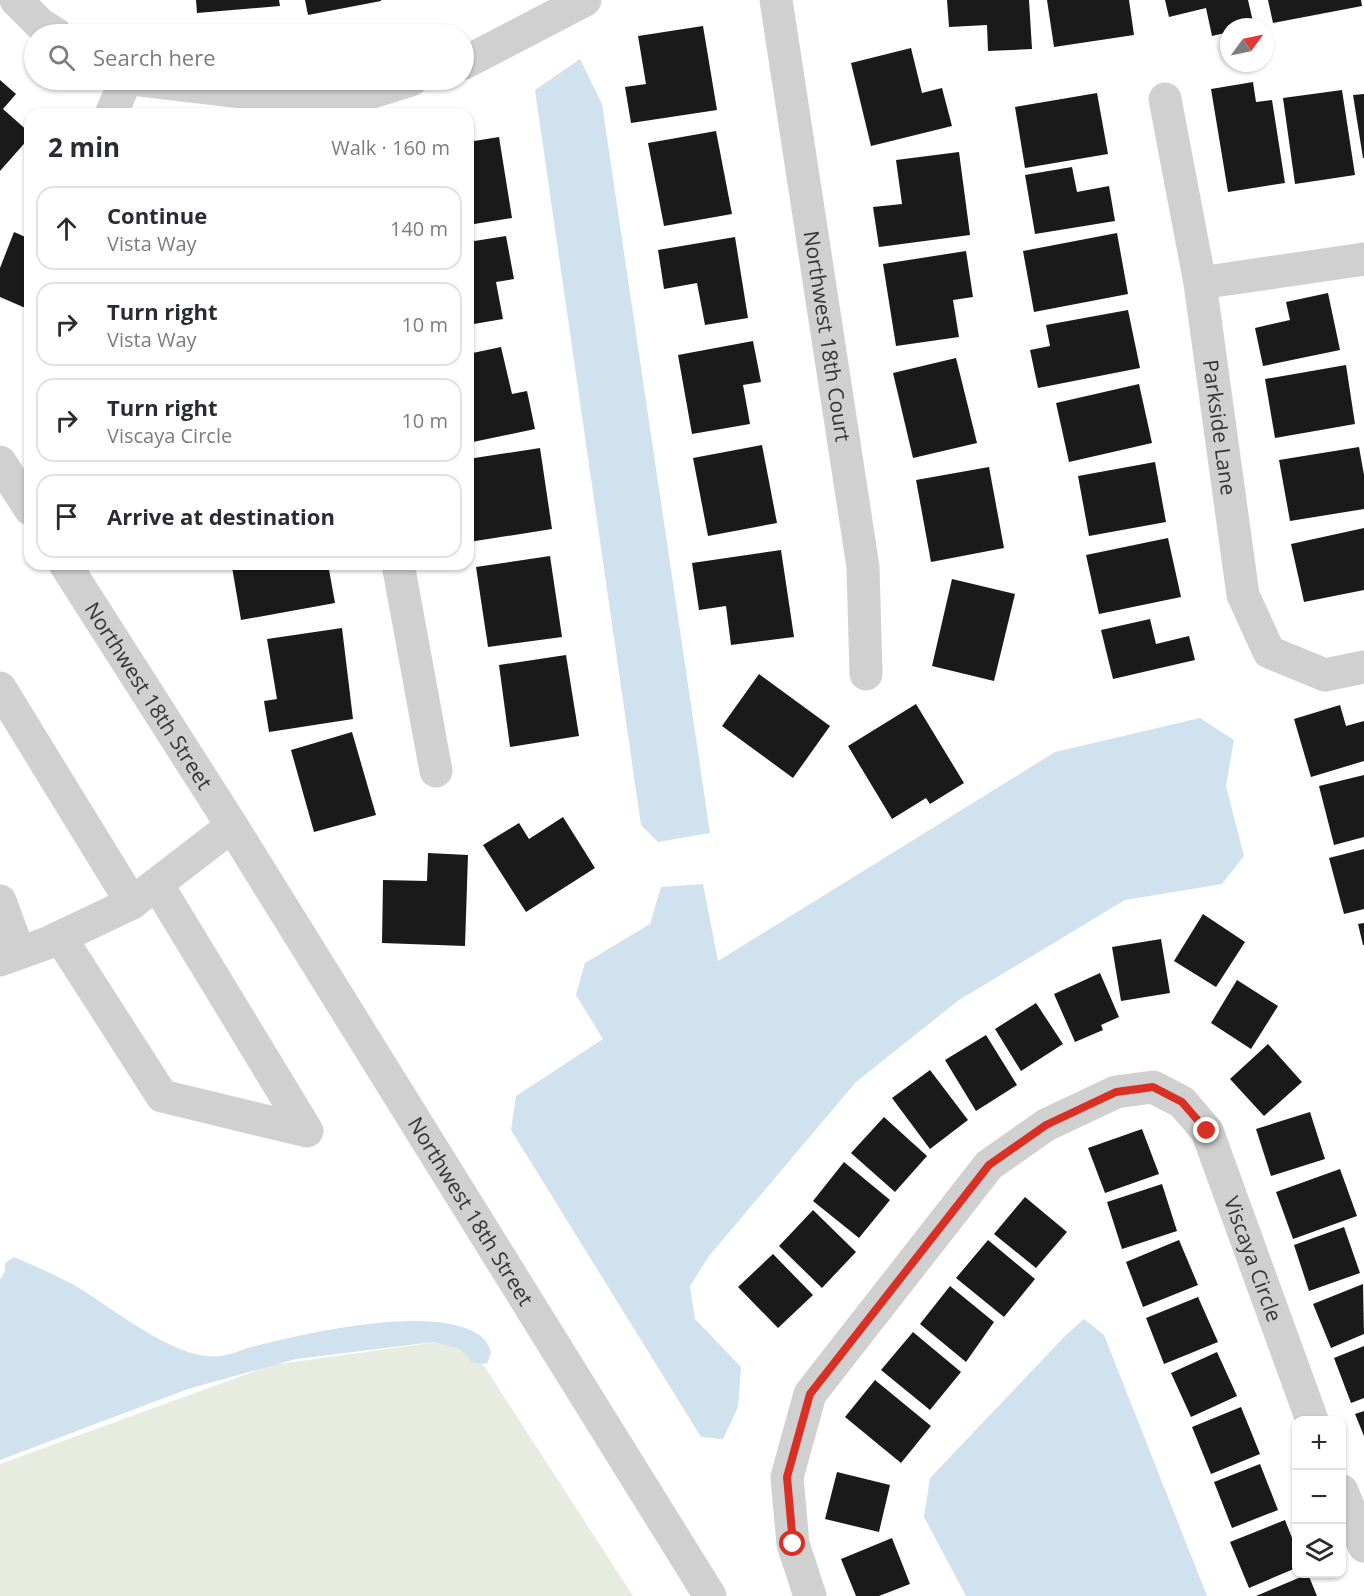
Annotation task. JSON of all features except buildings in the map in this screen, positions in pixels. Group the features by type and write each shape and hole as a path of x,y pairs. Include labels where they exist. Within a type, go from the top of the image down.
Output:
{"street":[{"path":"16,0 40,24"},
{"path":"474,58 585,0"},
{"name":"Northwest 18th Court","path":"776,0 863,567 866,674"},
{"path":"114,108 122,90"},
{"path":"210,90 337,108 385,90"},
{"name":"Parkside Lane","path":"1165,99 1200,283 1243,595 1269,652 1325,675 1364,668"},
{"path":"1200,283 1364,259"},
{"path":"0,462 24,500"},
{"name":"Northwest 18th Street","path":"69,570 232,826 711,1596"},
{"path":"399,570 436,771"},
{"path":"0,687 307,1131 162,1096 60,937"},
{"path":"0,901 9,956 60,937 144,893 232,826"},
{"name":"Viscaya Circle","path":"810,1596 793,1544 787,1477 810,1394 989,1165 1046,1125 1116,1092 1153,1087 1182,1102 1207,1131 1311,1416"},
{"path":"1346,1503 1364,1546"}],"shaded area":[{"path":"466,1338 633,1596 0,1596 0,1464 272,1365"}],"water":[{"path":"580,59 602,104 710,833 658,842 641,825 535,90"},
{"path":"1200,718 1234,740 1226,786 1244,856 1222,884 1125,900 959,1000 856,1082 709,1256 690,1286 695,1319 741,1367 738,1407 723,1439 701,1437 511,1130 516,1096 603,1039 576,995 585,963 650,924 661,887 703,884 718,961 1055,752"},
{"path":"14,1257 72,1284 164,1341 203,1355 221,1356 278,1340 338,1328 405,1321 436,1322 462,1327 482,1337 491,1352 487,1364 472,1362 460,1349 434,1342 296,1359 188,1389 0,1460 0,1280 5,1271 5,1263"},
{"path":"1084,1319 1104,1335 1207,1596 966,1596 924,1517 930,1478"}],"route":[{"path":"793,1544 787,1477 810,1394 989,1165 1046,1125 1116,1092 1153,1087 1182,1102 1207,1131"}]}
